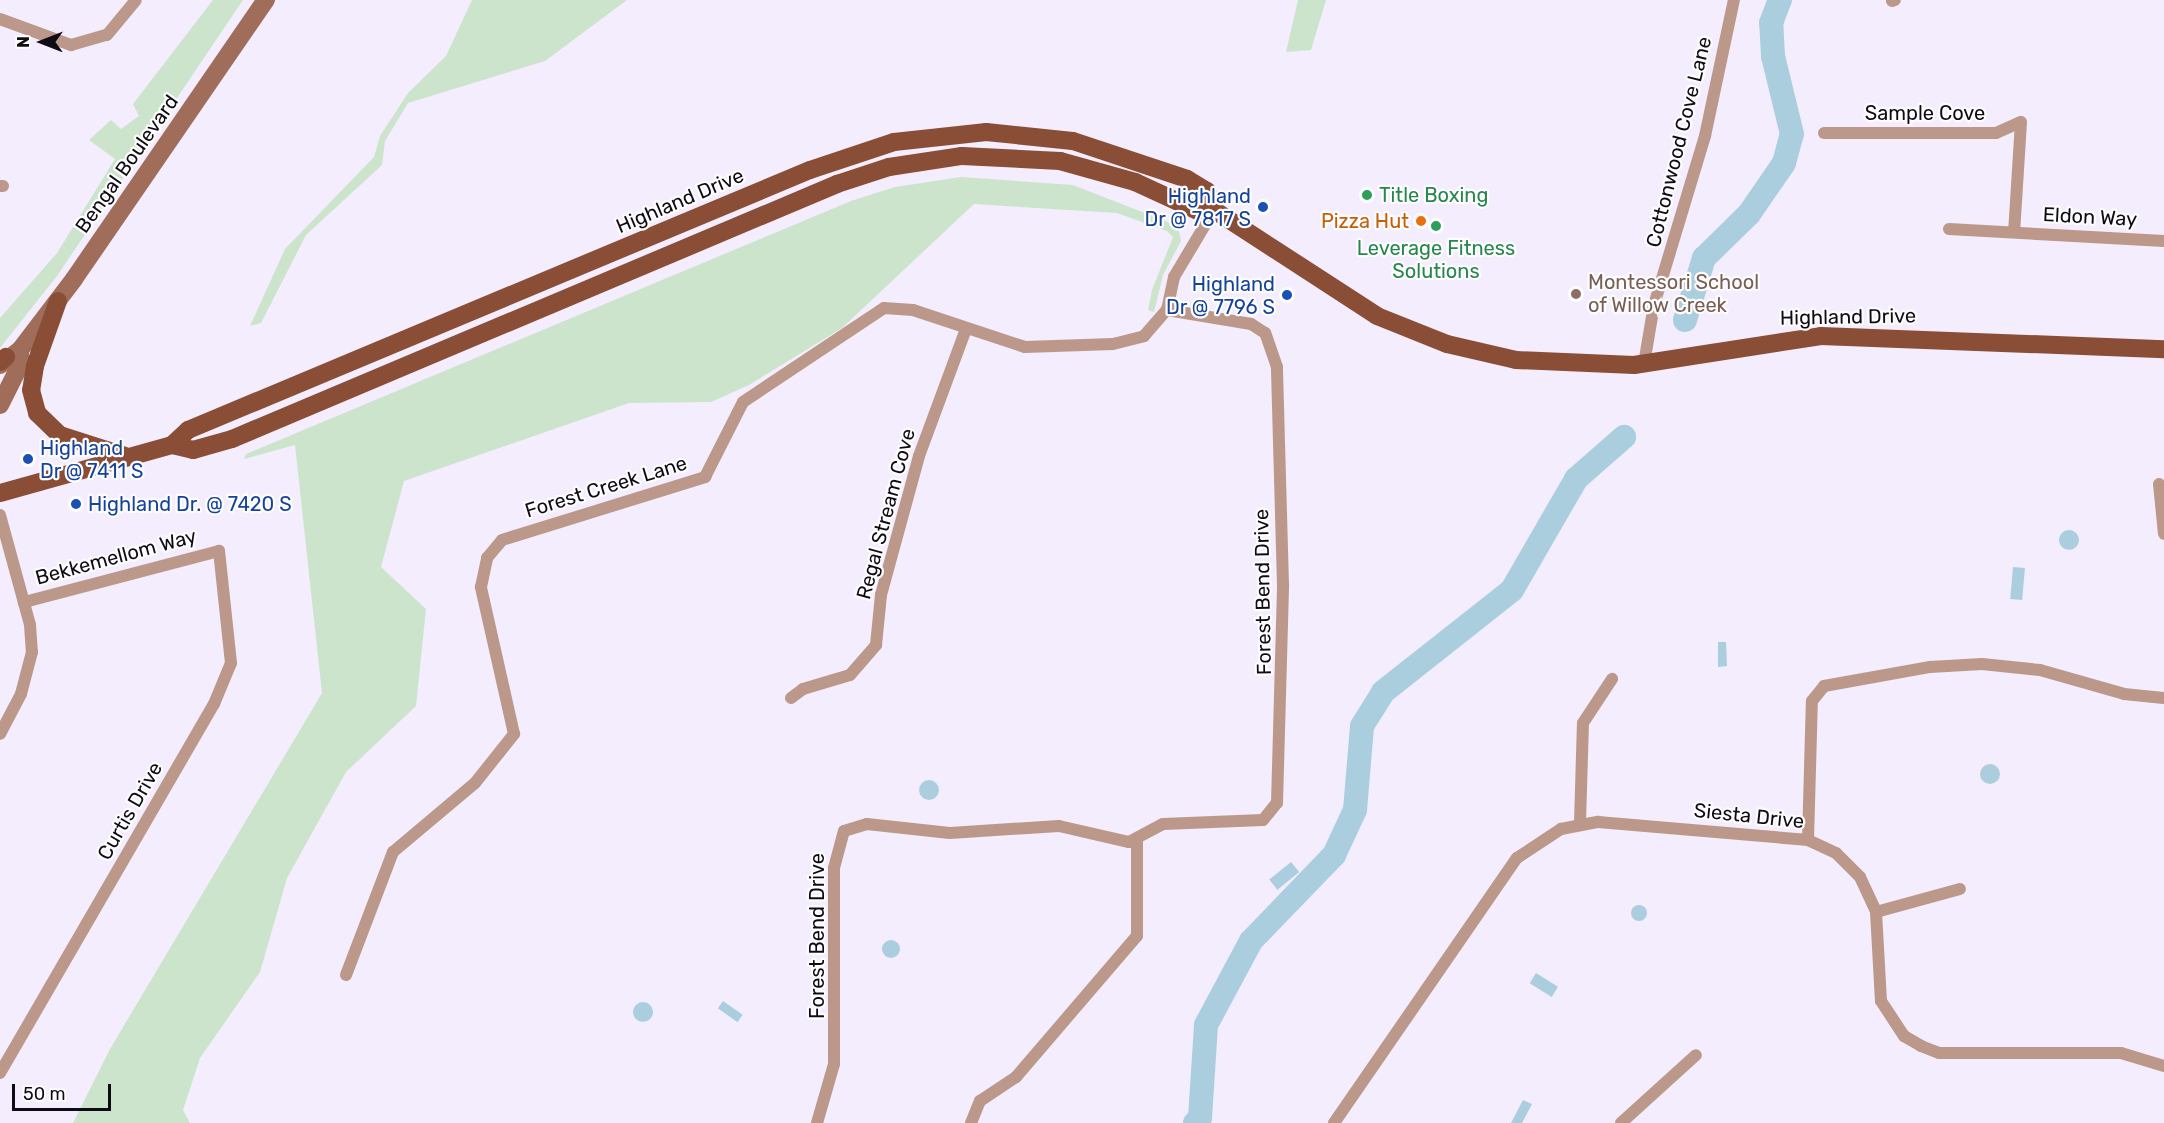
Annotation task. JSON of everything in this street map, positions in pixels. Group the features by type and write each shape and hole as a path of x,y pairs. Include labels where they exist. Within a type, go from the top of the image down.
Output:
{"main road":[{"name":"Bengal Boulevard","path":"0,405 20,365 6,358 57,301 266,0"},
{"name":"Highland Drive","path":"0,493 172,445 188,430 810,170 894,142 986,132 1073,141 1187,179 1207,191 1214,210 1342,299 1425,336 1541,363 1644,364 1821,336 2164,349"},
{"path":"57,301 35,366 31,390 37,413 60,435 127,457"}],"street":[{"path":"0,19 71,45 107,35 136,0"},
{"name":"Cottonwood Cove Lane","path":"1644,364 1654,305 1705,136 1734,0"},
{"name":"Sample Cove","path":"1824,133 1996,133 2021,122 2014,232"},
{"name":"Forest Creek Lane","path":"346,975 393,852 475,783 514,734 481,587 483,566 494,547 515,534 705,477 743,402 873,312 913,310 1025,347 1113,345 1144,336 1167,310 1174,277 1214,210"},
{"name":"Eldon Way","path":"1949,228 2164,241"},
{"name":"Forest Bend Drive","path":"817,1123 834,1065 834,868 844,831 867,824 950,833 1059,826 1114,840 1137,839 1163,824 1263,820 1277,803 1281,788 1283,585 1277,367 1265,333 1251,324 1167,310"},
{"name":"Regal Stream Cove","path":"790,698 803,688 850,675 876,645 881,595 919,456 966,329"},
{"path":"2159,484 2164,534"},
{"path":"0,515 30,625 30,672 0,734"},
{"name":"Bekkemellom Way","path":"24,602 219,551"},
{"name":"Curtis Drive","path":"0,1073 224,686 231,637 219,551"},
{"path":"1808,840 1812,701 1824,686 1910,669 1982,664 2040,670 2124,694 2164,698"},
{"path":"1580,823 1583,723 1612,679"},
{"name":"Siesta Drive","path":"1334,1123 1517,858 1543,837 1580,823 1808,840 1848,863 1876,912 1881,1001 1904,1036 1921,1046 1939,1053 2121,1053 2164,1066"},
{"path":"971,1123 980,1101 1016,1077 1137,936 1137,839"},
{"path":"1876,912 1960,889"},
{"path":"1621,1123 1696,1055"}],"green space":[{"path":"213,0 243,0 57,276 0,348 0,318 57,253 115,159 89,140 111,120 121,129 139,116 133,104"},
{"path":"472,0 627,0 545,61 408,103 385,141 382,165 306,235 261,323 250,326 285,249 374,157 380,136 408,93 446,56"},
{"path":"1298,0 1326,0 1311,50 1286,52"},
{"path":"961,177 1073,185 1178,226 1181,241 1163,275 1154,312 1148,310 1152,290 1173,237 1167,231 1117,213 974,204 842,328 749,385 711,402 629,403 404,481 381,567 426,609 416,706 346,772 287,878 260,972 200,1058 183,1110 190,1123 73,1123 110,1049 322,693 295,445 244,459 246,454 851,201 895,187"}],"water":[{"path":"2069,530 2076,533 2079,540 2076,547 2069,550 2062,547 2059,540 2062,533"},
{"path":"2013,567 2025,568 2022,600 2010,599"},
{"path":"1718,642 1726,642 1727,666 1718,667"},
{"path":"1990,764 1997,767 2000,774 1997,781 1990,784 1983,781 1980,774 1983,767"},
{"path":"929,780 936,783 939,790 936,797 929,800 922,797 919,790 922,783"},
{"path":"1291,862 1299,872 1277,890 1269,880"},
{"path":"1639,905 1647,913 1639,921 1631,913"},
{"path":"887,940 895,940 900,945 898,956 887,958 882,953 882,945"},
{"path":"1536,973 1558,987 1552,997 1530,983"},
{"path":"723,1001 743,1015 737,1022 718,1008"},
{"path":"643,1002 650,1005 653,1012 650,1019 643,1022 636,1019 633,1012 636,1005"},
{"path":"1523,1100 1532,1104 1522,1123 1511,1123"}],"waterway":[{"path":"1685,320 1704,258 1749,214 1784,163 1792,134 1773,56 1771,23 1780,0"},
{"path":"1195,1123 1200,1118 1206,1025 1251,941 1334,855 1355,810 1362,726 1383,692 1512,590 1576,479 1624,437"}],"place":[{"name":"Title Boxing","path":"1367,195"},
{"name":"Highland Dr @ 7817 S","path":"1263,207"},
{"name":"Pizza Hut","path":"1421,221"},
{"name":"Leverage Fitness Solutions","path":"1436,226"},
{"name":"Montessori School of Willow Creek","path":"1576,294"},
{"name":"Highland Dr @ 7796 S","path":"1287,295"},
{"name":"Highland Dr @ 7411 S","path":"28,459"},
{"name":"Highland Dr. @ 7420 S","path":"76,504"}]}
